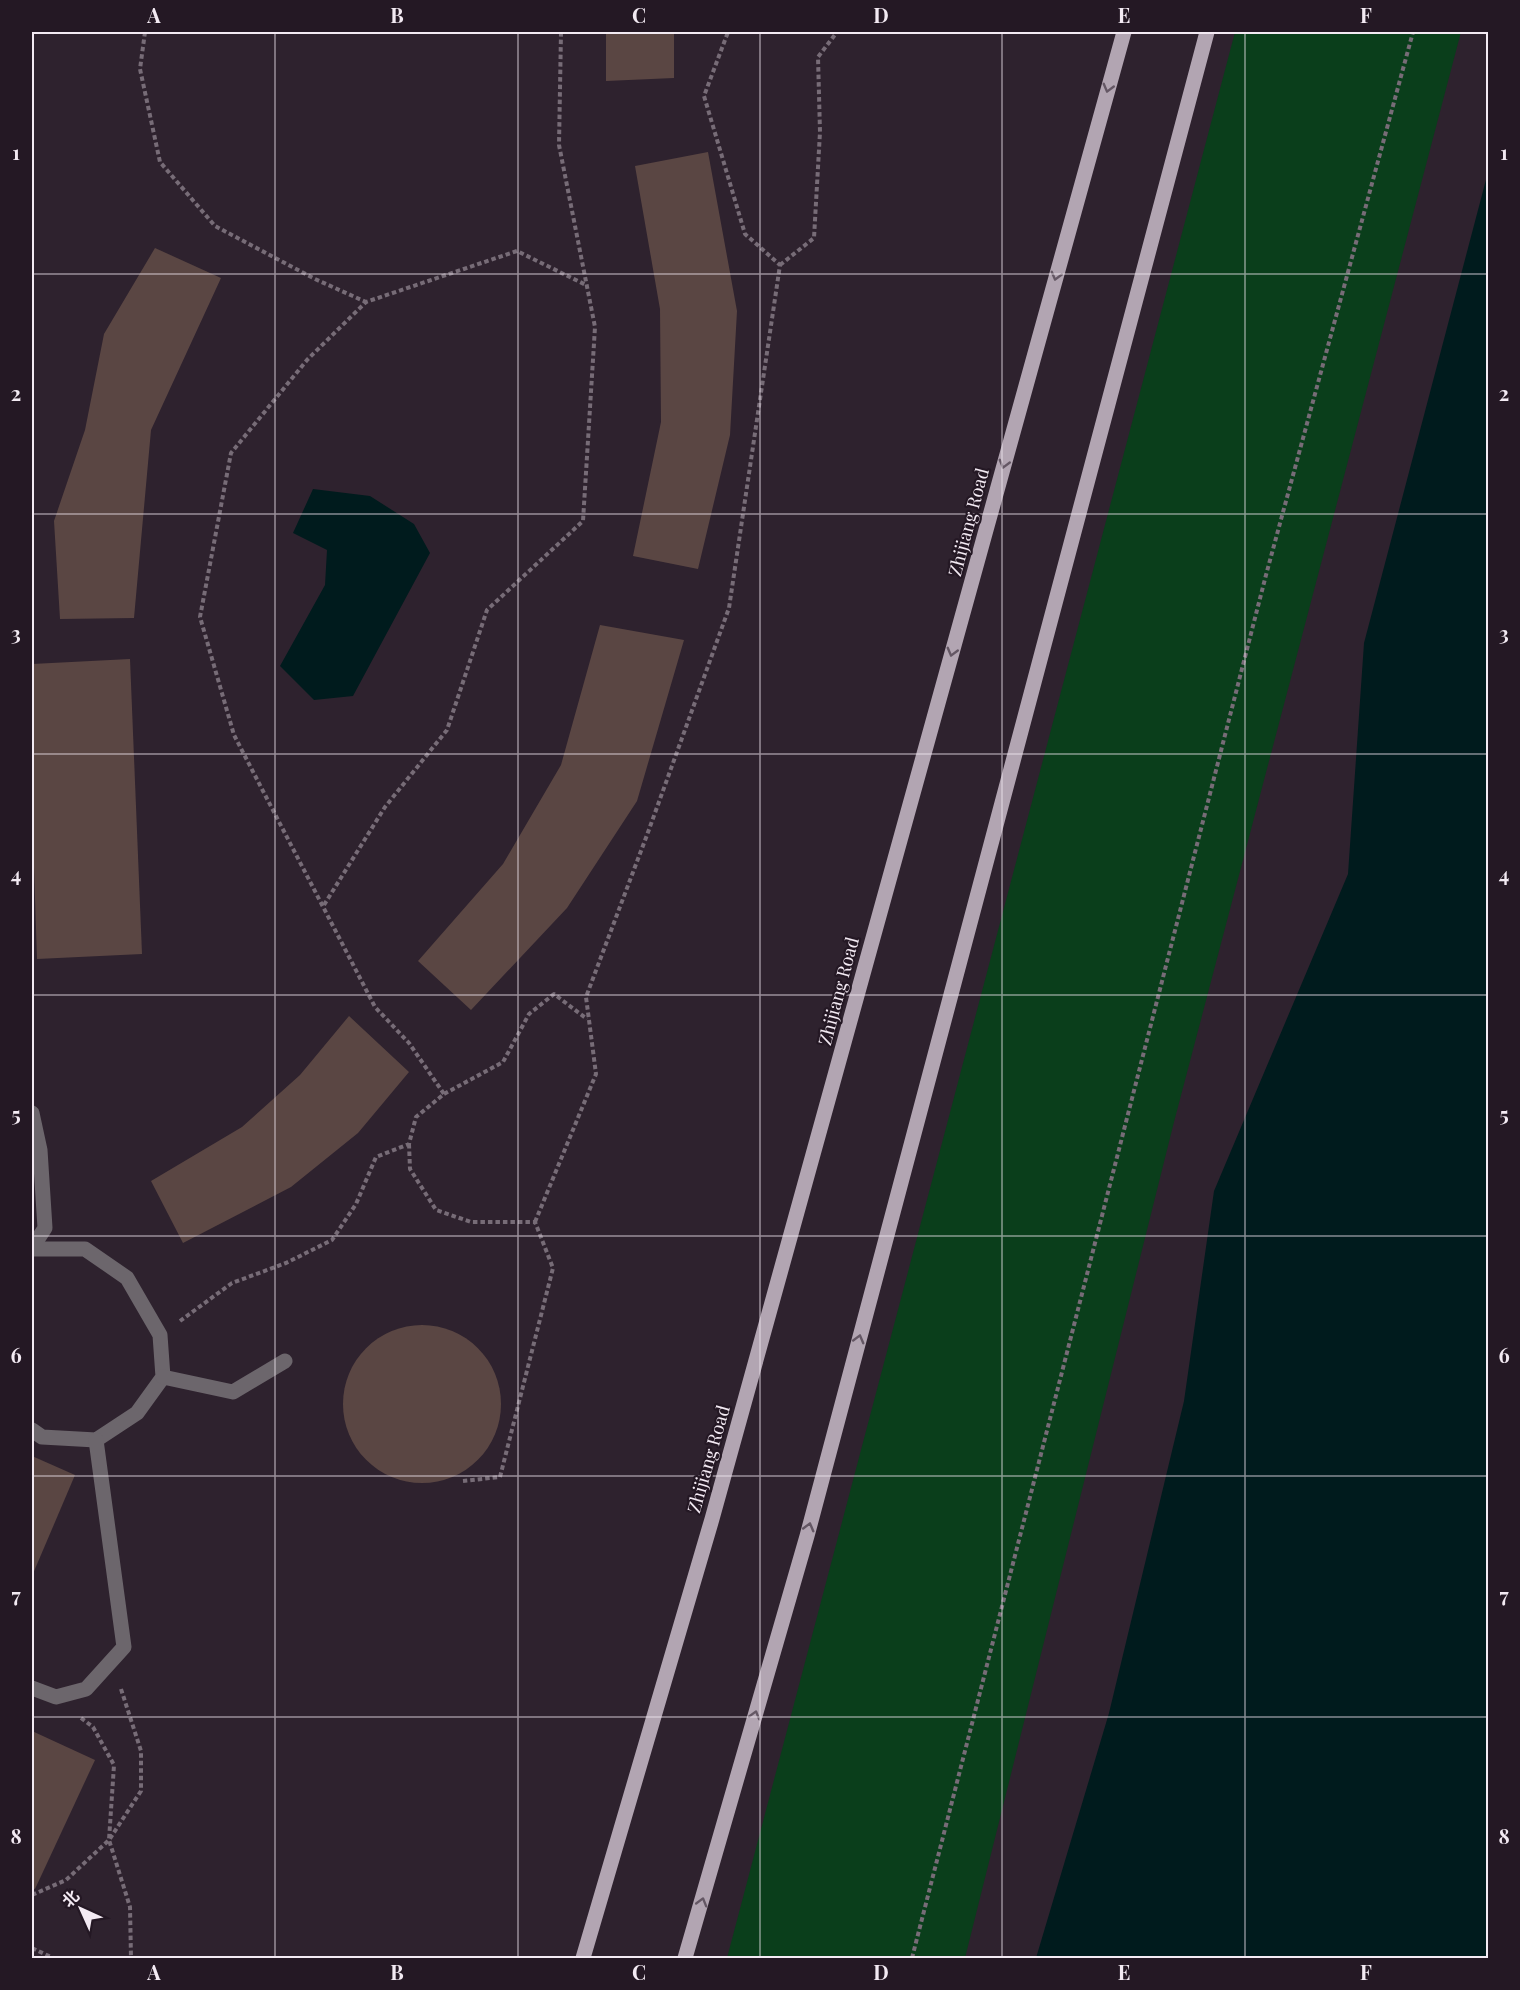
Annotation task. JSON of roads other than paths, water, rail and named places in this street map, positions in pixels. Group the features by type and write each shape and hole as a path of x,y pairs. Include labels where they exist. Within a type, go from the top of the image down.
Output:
{"main road":[{"name":"Zhijiang Road","path":"583,1959 715,1507 1124,32"},
{"path":"686,1959 807,1536 1207,32"}],"lane":[{"path":"32,1113 40,1150 45,1228 32,1248"},
{"path":"32,1248 85,1249 127,1278 160,1335 163,1377 137,1413 96,1440 42,1437 32,1430"},
{"path":"163,1377 233,1392 285,1360"},
{"path":"32,1688 56,1697 86,1689 124,1647 96,1440"}]}
